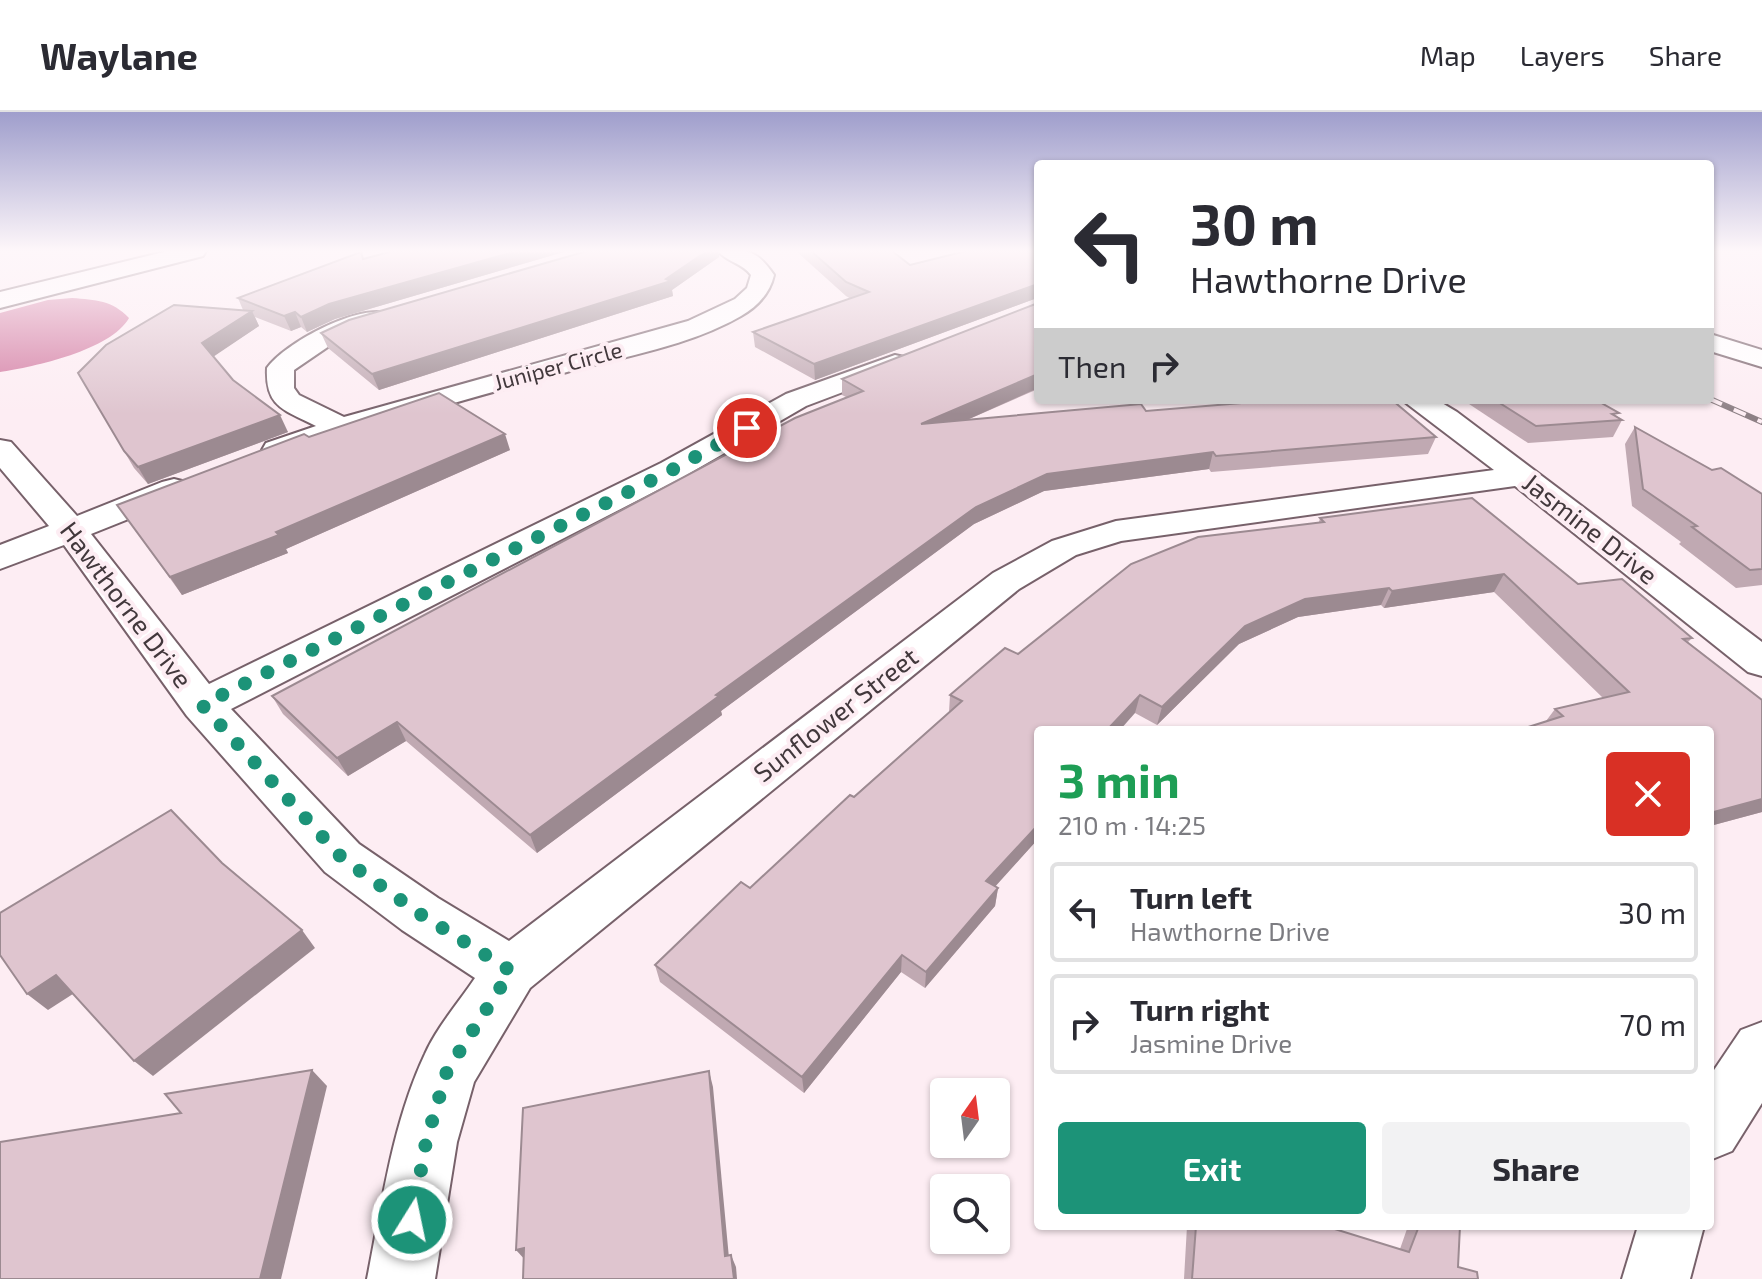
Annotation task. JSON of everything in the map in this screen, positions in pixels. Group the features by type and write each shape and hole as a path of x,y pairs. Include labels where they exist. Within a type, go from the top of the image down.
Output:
{"street":[{"name":"Juniper Circle","path":"254,458 340,426 647,342 731,312 740,305"},
{"path":"340,426 289,401 280,389 281,368 304,346 345,327 404,309"},
{"path":"1714,343 1762,359"},
{"path":"202,705 672,470 796,400 924,351"},
{"name":"Jasmine Drive","path":"1423,404 1447,418 1762,662"},
{"name":"Hawthorne Drive","path":"0,449 69,528 202,705 342,858 420,914 511,971"},
{"name":"Sunflower Street","path":"401,1279 426,1142 447,1071 511,971 1006,581 1064,548 1116,531 1521,476"},
{"path":"0,558 69,528 197,480"},
{"path":"1714,1123 1762,1050"},
{"path":"1656,1279 1670,1230"}],"shaded area":[{"path":"28,305 112,305 129,318 120,329 89,348 51,361 0,372 0,313"}],"building":[{"path":"173,305 252,311 202,343 233,380 280,415 138,467 124,451 78,373 106,345"},
{"path":"257,305 326,305 301,317 295,312 284,316"},
{"path":"399,305 592,305 372,374 321,333 349,320"},
{"path":"830,305 978,305 814,364 753,332"},
{"path":"1034,305 1034,376 921,424 1141,404 1146,411 1231,404 1397,404 1436,437 1216,456 1213,452 1047,474 976,507 716,695 719,696 530,835 397,722 337,758 272,696 795,418 863,391 842,379"},
{"path":"439,393 505,434 276,532 279,535 170,577 117,505 304,434 309,437"},
{"path":"1501,404 1603,404 1619,413 1612,414 1622,420 1536,426"},
{"path":"1635,427 1712,470 1721,468 1762,494 1762,569 1750,570 1692,527 1697,526 1643,489"},
{"path":"1472,498 1578,584 1622,579 1692,638 1683,639 1762,700 1762,799 1714,812 1714,726 1532,726 1563,716 1555,709 1629,692 1504,574 1392,591 1389,588 1305,599 1245,626 1162,707 1140,695 1111,726 1034,726 1034,829 986,881 998,888 926,972 902,955 802,1077 655,965 741,882 750,888 850,795 854,797 962,701 950,695 1005,648 1018,654 1131,564 1198,537 1324,522 1320,518"},
{"path":"171,810 222,863 302,930 134,1061 56,975 27,994 0,955 0,913"},
{"path":"312,1070 260,1279 0,1279 0,1142 181,1113 165,1094"},
{"path":"709,1071 725,1256 731,1255 734,1279 523,1279 524,1248 516,1250 523,1108"},
{"path":"1196,1230 1338,1230 1409,1252 1417,1230 1460,1230 1458,1267 1477,1272 1478,1279 1192,1279"}],"railway":[{"path":"1714,401 1762,422"}],"route":[{"path":"412,1220 426,1142 447,1071 511,971 420,914 342,858 202,705 672,470 747,428"}]}
